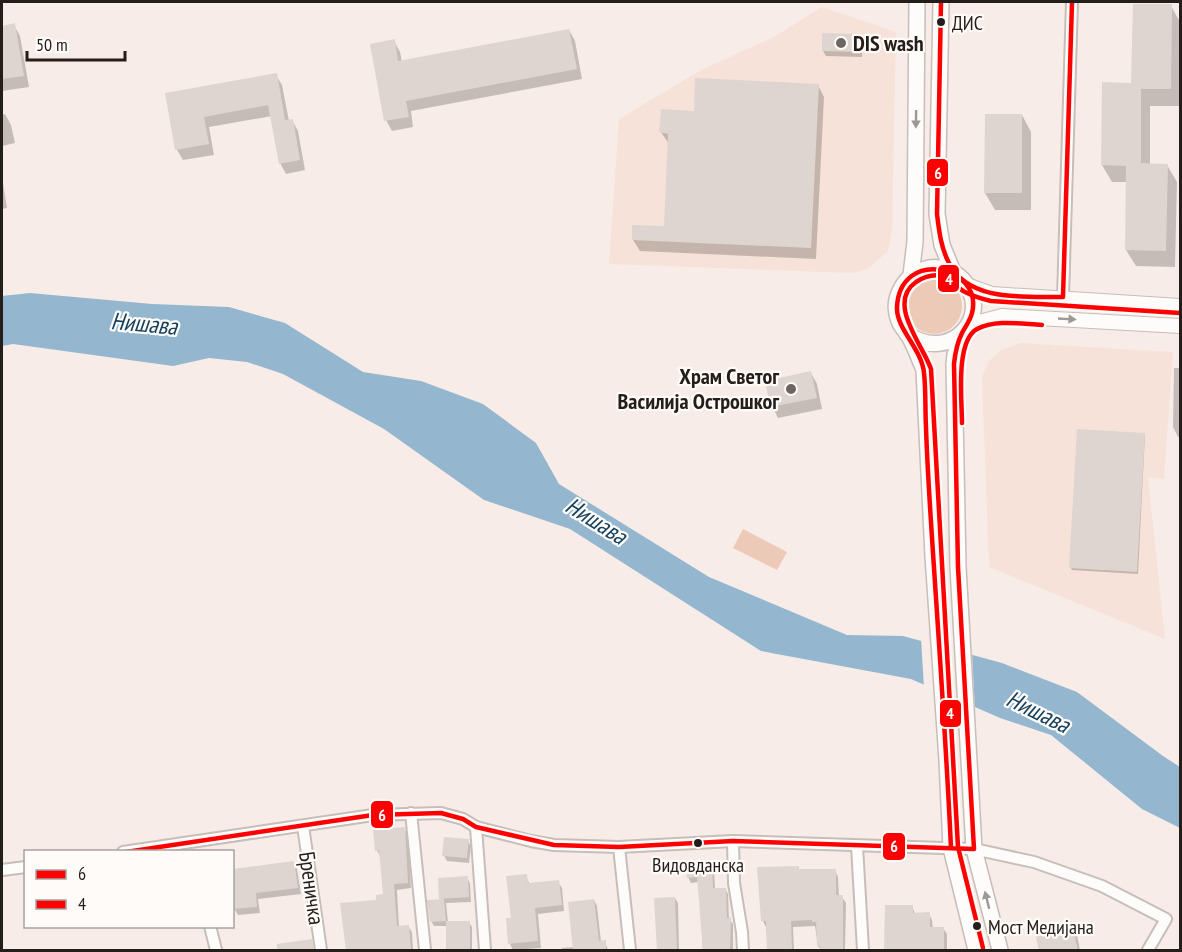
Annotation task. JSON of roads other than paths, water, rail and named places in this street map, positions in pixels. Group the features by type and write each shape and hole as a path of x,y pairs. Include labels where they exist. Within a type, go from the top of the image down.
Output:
{"main road":[{"path":"911,275 915,242 917,2"},
{"path":"941,2 937,214 942,245 952,272"},
{"path":"976,951 951,848 924,370 908,334 898,319 896,302 902,286 911,275 932,268 942,268 952,272 967,285 972,294 972,315 954,355 958,567 974,849 1000,951"},
{"path":"908,334 917,340 935,344 952,340 965,329"}],"street":[{"path":"1063,297 1072,2"},
{"path":"967,285 992,294 1180,306"},
{"path":"965,329 1002,316 1180,326"},
{"path":"150,850 191,847 373,815 411,813 441,813 463,819 476,827 554,845 619,847 733,842 974,849 1034,862 1102,886 1166,919 1148,951"},
{"path":"411,813 425,951"},
{"name":"Бреничка","path":"303,826 321,951"},
{"path":"476,827 485,951"},
{"path":"733,842 734,884 743,951"},
{"path":"857,846 863,951"},
{"path":"619,847 630,951"},
{"path":"2,870 24,867"},
{"path":"210,928 216,951"}],"water":[{"name":"Нишава","path":"30,293 152,304 229,307 285,323 363,372 421,381 483,404 536,443 559,484 709,577 847,635 903,636 1002,663 1077,692 1180,767 1180,828 1142,809 1051,735 1000,718 911,679 761,651 570,529 484,500 384,429 283,374 247,362 209,358 173,366 13,344 2,346 2,296"}],"place":[{"name":"ДИС","path":"941,22"},
{"name":"DIS wash","path":"841,43"},
{"name":"Храм Светог Василија Острошког","path":"791,389"},
{"name":"Видовданска","path":"698,843"},
{"name":"Мост Медијана","path":"977,926"}]}
